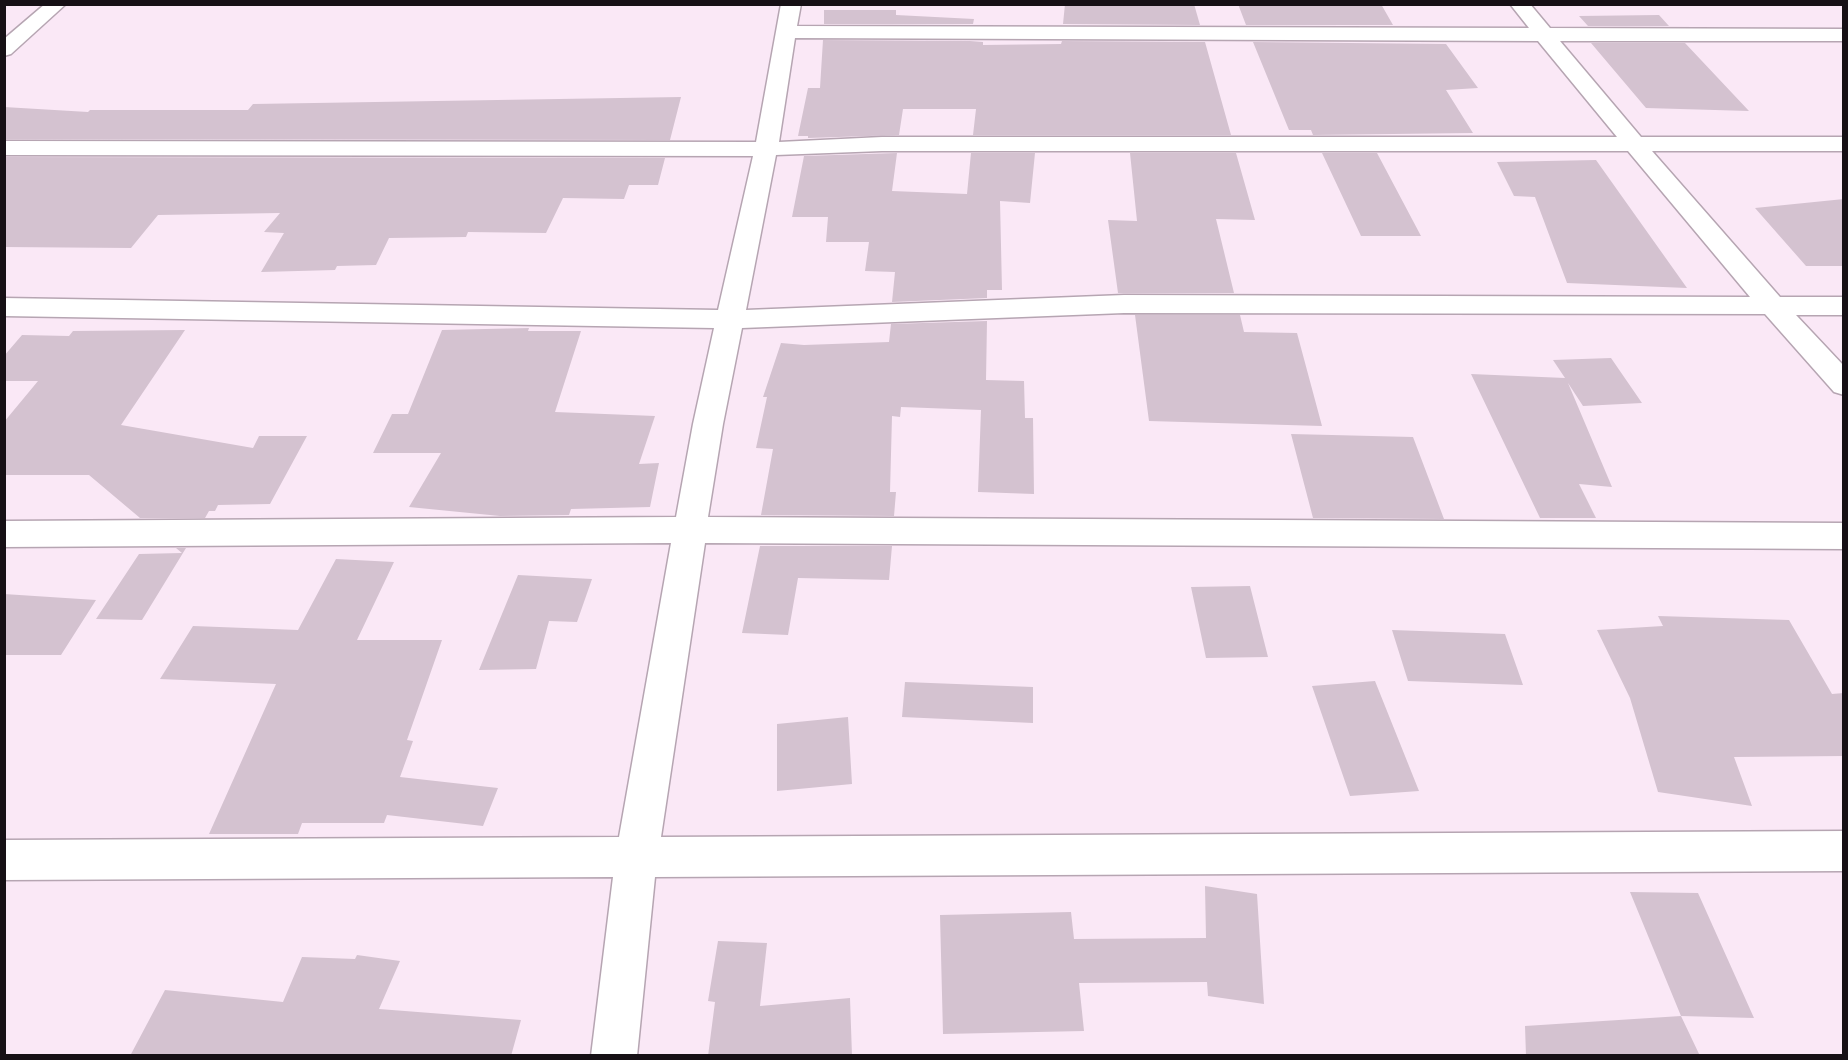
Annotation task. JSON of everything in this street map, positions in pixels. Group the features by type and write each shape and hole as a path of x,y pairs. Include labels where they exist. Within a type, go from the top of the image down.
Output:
{"street":[{"path":"10,41 57,4"},
{"path":"1519,4 1632,144 1771,306 1844,385"},
{"path":"614,1056 637,855 690,530 708,424 732,319 790,18 1261,36 1542,33 1844,35"},
{"path":"4,148 692,147 766,149 882,144 1844,144"},
{"path":"4,307 732,319 1124,304 1844,306"},
{"path":"4,534 690,530 1844,536"},
{"path":"4,860 637,855 1844,851"}],"building":[{"path":"1065,4 1194,4 1200,25 1063,24"},
{"path":"1238,4 1381,4 1393,25 1246,25"},
{"path":"824,10 896,10 896,15 974,19 973,24 824,24"},
{"path":"1659,15 1669,26 1588,26 1579,16"},
{"path":"823,40 970,41 983,42 983,45 1061,44 1062,41 1205,42 1231,135 973,135 976,109 903,109 899,135 808,138 808,136 798,136 808,88 820,88"},
{"path":"1253,42 1446,44 1478,88 1446,90 1473,133 1313,135 1311,130 1289,130"},
{"path":"1591,43 1685,43 1749,111 1646,108"},
{"path":"681,97 670,140 4,139 4,107 88,112 90,110 248,110 253,104"},
{"path":"897,153 892,191 967,194 971,153 1035,153 1030,203 1000,201 1002,290 987,290 987,298 892,302 895,272 865,271 869,242 826,242 828,217 792,217 804,156"},
{"path":"1130,153 1236,153 1255,220 1216,219 1234,293 1118,293 1108,220 1137,221"},
{"path":"1322,153 1377,153 1421,236 1361,236"},
{"path":"4,157 665,158 658,185 629,185 624,199 563,198 546,233 468,232 466,237 389,238 376,265 337,266 335,270 261,272 284,233 264,232 280,213 158,215 131,248 4,247"},
{"path":"1596,160 1687,288 1567,283 1535,197 1514,196 1497,162"},
{"path":"1844,199 1844,266 1806,266 1755,208"},
{"path":"1135,315 1240,315 1244,332 1297,333 1322,426 1149,421"},
{"path":"987,321 986,380 1024,381 1025,418 1033,418 1034,494 978,492 981,410 901,407 900,417 892,416 890,492 896,492 894,516 761,515 773,449 756,448 767,397 763,397 781,343 804,345 889,342 891,324"},
{"path":"529,328 528,331 581,331 555,412 655,416 639,464 659,463 650,507 571,509 569,515 500,516 409,507 441,453 373,453 392,414 408,414 442,330"},
{"path":"185,330 121,425 253,448 259,436 307,436 270,504 218,505 215,511 209,511 205,518 140,518 89,475 4,475 4,422 38,381 4,381 4,356 22,335 69,336 73,331"},
{"path":"1611,358 1642,403 1583,406 1568,383 1612,487 1579,484 1596,518 1540,518 1471,374 1565,378 1553,360"},
{"path":"1291,434 1413,437 1444,519 1313,518"},
{"path":"760,546 892,546 889,580 798,578 788,635 742,633"},
{"path":"176,548 186,548 142,620 96,619 139,554 182,553"},
{"path":"336,559 394,562 357,640 442,640 407,740 413,741 400,777 498,788 483,826 387,815 384,823 302,823 298,834 209,834 276,684 160,679 193,626 298,630"},
{"path":"518,575 592,579 577,622 549,621 536,669 479,670"},
{"path":"1250,586 1268,657 1206,658 1191,587"},
{"path":"4,594 96,600 61,655 4,655"},
{"path":"1658,616 1789,620 1832,694 1844,693 1844,756 1734,757 1752,806 1658,792 1630,698 1597,630 1663,626"},
{"path":"1392,630 1505,634 1523,685 1408,681"},
{"path":"1375,681 1419,791 1350,796 1312,686"},
{"path":"905,682 1033,687 1033,723 902,717"},
{"path":"848,717 852,784 777,791 777,724"},
{"path":"1205,886 1257,894 1264,1004 1208,996 1207,982 1079,983 1084,1031 943,1034 940,915 1071,912 1074,939 1206,938"},
{"path":"1630,892 1698,893 1754,1018 1681,1016"},
{"path":"718,941 767,943 760,1006 850,998 852,1056 708,1056 715,1002 708,1001"},
{"path":"357,955 400,961 379,1009 521,1020 511,1056 130,1056 165,990 283,1002 302,957 355,959"},
{"path":"1681,1016 1700,1056 1526,1056 1525,1026"}]}
